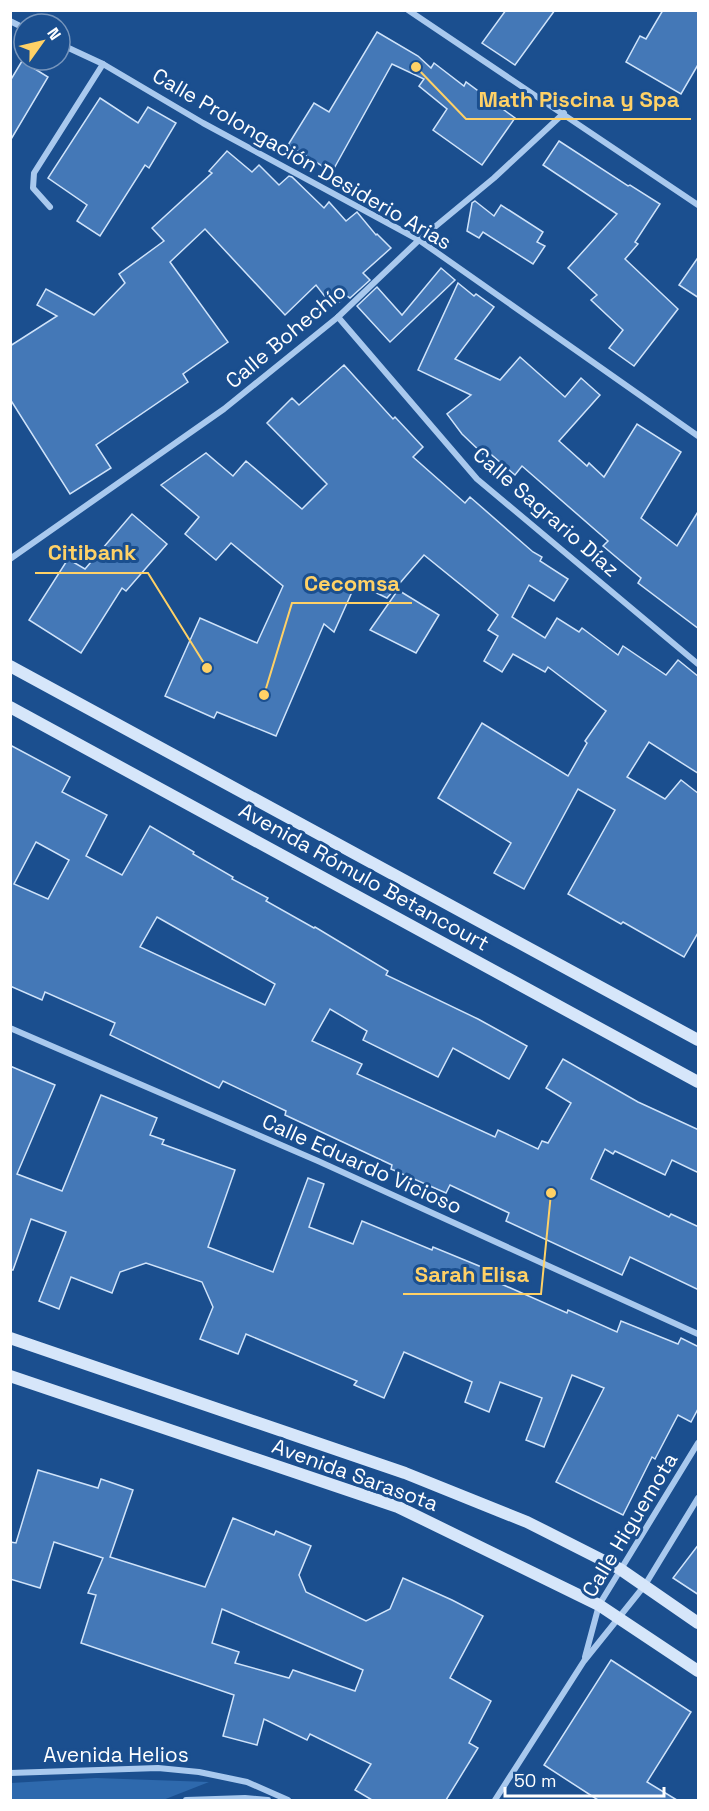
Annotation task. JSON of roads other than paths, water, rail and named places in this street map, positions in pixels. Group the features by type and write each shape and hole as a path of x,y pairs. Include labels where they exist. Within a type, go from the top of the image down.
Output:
{"main road":[{"name":"Avenida Rómulo Betancourt","path":"10,666 699,1040"},
{"name":"Avenida Rómulo Betancourt","path":"10,707 699,1082"},
{"name":"Avenida Sarasota","path":"10,1338 405,1473 527,1522 620,1569 699,1623"},
{"name":"Avenida Sarasota","path":"10,1376 398,1507 599,1605 699,1671"}],"street":[{"path":"408,10 699,205"},
{"name":"Calle Prolongación Desiderio Arias","path":"72,50 103,64 203,123 419,240 699,436"},
{"path":"50,207 33,188 34,173 103,64"},
{"name":"Calle Bohechío","path":"10,559 224,409 338,317 419,240 494,178 564,113"},
{"name":"Calle Sagrario Díaz","path":"338,317 477,479 699,664"},
{"name":"Calle Eduardo Vicioso","path":"10,1028 318,1161 699,1334"},
{"name":"Calle Higuemota","path":"584,1661 599,1605 699,1443"},
{"name":"Calle Higuemota","path":"495,1800 584,1661 645,1585 699,1498"},
{"name":"Avenida Helios","path":"10,1773 158,1768 200,1772 247,1782 288,1800"},
{"path":"186,1800 245,1798 268,1800"}],"place":[{"name":"Math Piscina y Spa","path":"416,67"},
{"name":"Citibank","path":"207,668"},
{"name":"Cecomsa","path":"264,695"},
{"name":"Sarah Elisa","path":"551,1193"}]}
